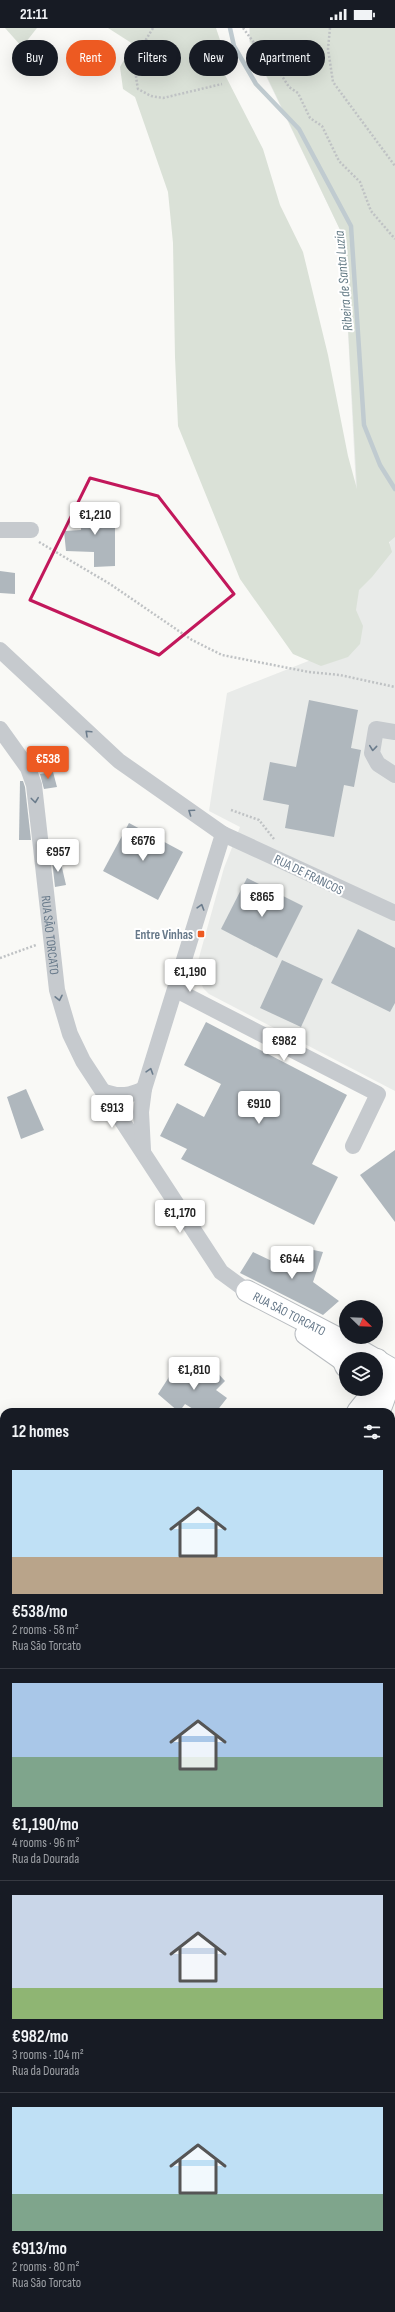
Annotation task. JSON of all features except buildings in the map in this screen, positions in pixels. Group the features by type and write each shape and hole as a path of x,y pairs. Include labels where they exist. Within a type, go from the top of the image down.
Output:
{"highway":[{"path":"361,1408 373,1393 388,1380"},
{"path":"380,1408 387,1394 388,1380"},
{"path":"352,1408 353,1396"}],"main road":[{"name":"RUA SÃO TORCATO","path":"247,1291 339,1359"},
{"name":"RUA SÃO TORCATO","path":"247,1291 388,1380"}],"street":[{"path":"0,530 26,530"},
{"name":"RUA DE FRANCOS","path":"0,650 119,761 223,834 395,913"},
{"name":"RUA SÃO TORCATO","path":"0,729 28,768 34,785 57,990 62,1013 83,1060 221,1272 247,1291"},
{"path":"395,732 376,729 372,753 378,764 395,775"},
{"path":"143,1151 141,1112 144,1089 176,990 223,834"},
{"path":"176,990 378,1094 353,1146"},
{"path":"105,1092 118,1096 134,1094 144,1089"}],"path":[{"path":"153,28 139,50 134,68 138,89 151,96 163,98 222,84"},
{"path":"243,28 264,56 275,65 289,87 298,93 310,118 322,126 339,161 360,182 371,211 395,239"},
{"path":"330,28 328,49 333,82 395,166"},
{"path":"26,530 110,584 192,640 222,655 309,672 340,675 395,687"},
{"path":"0,958 40,944"}],"highlighted area":[{"path":"90,478 158,496 234,594 159,655 30,600"}],"shaded area":[{"path":"5,28 37,28 28,40 16,40"},
{"path":"108,28 216,28 220,40 189,40 189,76 226,76 263,149 280,205 303,252 328,355 348,456 357,489 343,236 267,76 325,76 325,40 250,40 250,28 395,28 395,537 389,542 392,552 372,577 359,590 356,610 363,626 360,644 348,657 321,666 293,654 240,579 178,426 173,243 168,192 135,97 123,89 120,67 124,60 124,76 181,76 181,40 127,40"},
{"path":"249,28 395,28 395,1091 209,994 203,988 200,977 198,961 224,868 240,827 209,811 227,693 316,658 351,576 390,543 356,489 343,236 266,76 325,76 325,40 249,40"}],"waterway":[{"name":"Ribeira de Santa Luzia","path":"230,28 234,46 256,84 299,129 351,226 364,425 380,465 395,489"}],"place":[{"name":"Entre Vinhas","path":"201,934"}]}
